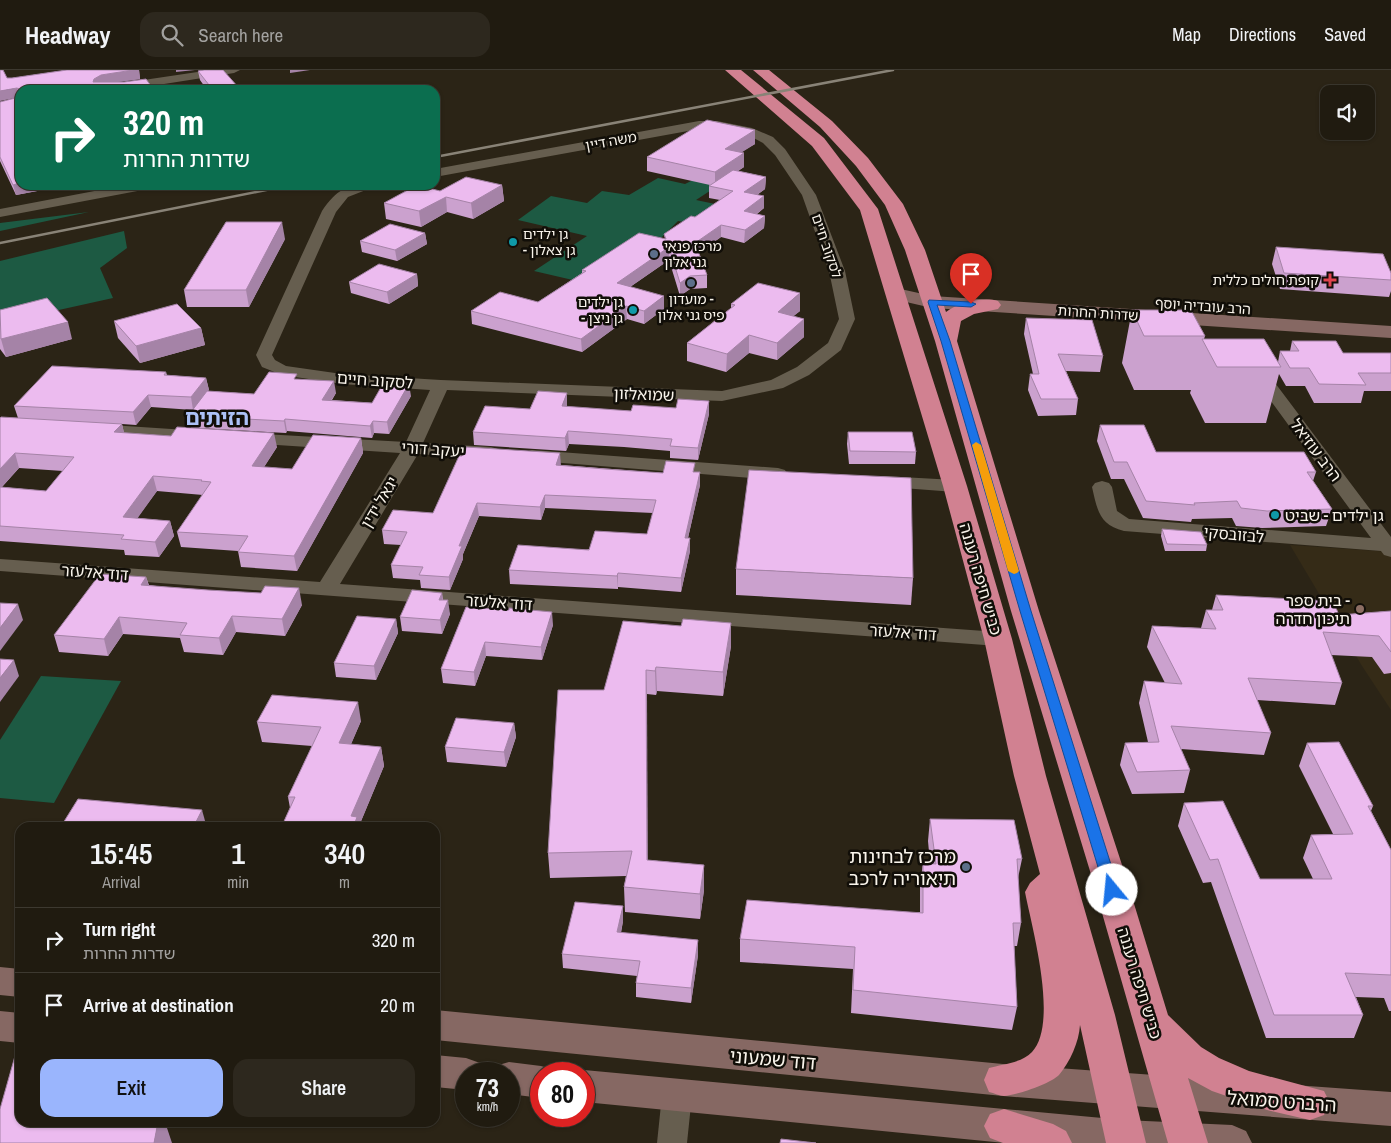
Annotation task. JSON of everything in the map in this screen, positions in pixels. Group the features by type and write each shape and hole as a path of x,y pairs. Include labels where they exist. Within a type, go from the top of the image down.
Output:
{"highway":[{"name":"כביש חיפה רעננה","path":"732,70 818,142 869,208 955,486 998,639 1030,776 1096,1015 1125,1140"},
{"name":"כביש חיפה רעננה","path":"760,70 826,124 862,162 894,204 915,250 946,341 1025,611 1152,1018 1188,1142"},
{"path":"946,341 950,320 957,314 971,308 991,305"},
{"path":"1003,1080 1031,1073 1045,1064 1056,1050 1062,1028 1064,1002 1042,892 1058,877"},
{"path":"1152,1018 1162,1034 1182,1054 1204,1070 1266,1094 1310,1103"},
{"path":"1004,1126 1039,1136 1052,1143"}],"main road":[{"name":"שדרות החרות","path":"896,294 930,295 991,305 1391,332"},
{"name":"הרב עובדיה יוסף","path":"930,295 1391,318"},
{"path":"0,982 15,984"},
{"name":"דוד שמעוני","path":"440,1025 1112,1089"},
{"path":"0,1026 15,1028"},
{"path":"440,1071 455,1073"},
{"path":"595,1087 1004,1126 1125,1140 1232,1143"},
{"name":"הרברט סמואל","path":"1112,1089 1391,1109"}],"street":[{"path":"169,85 234,70"},
{"name":"משה דיין","path":"440,171 699,125 717,125 752,132 768,140 780,152"},
{"name":"לסקוב חיים","path":"780,152 809,195 837,271 847,319 835,346"},
{"path":"1,210 119,190"},
{"name":"לסקוב חיים","path":"353,190 342,194 329,211 264,355 268,363 282,370 308,375 441,385"},
{"name":"שמואלזון","path":"441,385 722,396 777,384 803,371 835,346"},
{"name":"הרב עוזיאל","path":"1246,358 1390,548"},
{"name":"יגאל ידין","path":"326,589 412,448 441,385"},
{"name":"יעקב דורי","path":"78,428 412,448 800,476"},
{"path":"866,481 955,486"},
{"name":"לבזובסקי","path":"1102,487 1108,514 1124,525 1390,548"},
{"name":"דוד אלעזר","path":"0,565 998,639"},
{"path":"672,1143 677,1096"}],"shaded area":[{"name":"בית ספר - תיכון חדרה","path":"1290,545 1391,552 1391,710 1362,666"}],"green space":[{"path":"658,178 685,184 697,178 722,183 696,200 720,205 695,224 678,221 655,244 577,281 534,271 587,236 518,220 551,196 587,203 602,191 629,195"},
{"path":"89,212 0,231 0,223"},
{"path":"124,231 127,248 100,268 113,298 0,323 0,261"},
{"path":"41,676 121,681 54,803 0,798 0,740"}],"building":[{"path":"0,70 3,70 7,78 12,78 67,70 133,70 101,75 94,79 93,82 124,82 146,79 150,85 15,85 15,88 0,91"},
{"path":"223,70 236,85 209,85 198,71"},
{"path":"15,98 15,184 13,185 0,157 0,102"},
{"path":"707,120 755,130 725,149 744,153 715,172 647,157"},
{"path":"733,170 766,177 744,192 764,196 744,211 765,216 745,230 721,225 695,243 707,275 690,276 680,283 669,247 617,283 664,296 644,311 626,306 581,339 471,311 500,292 538,302 586,271 582,270 639,233 666,239 664,234 691,216 695,217 733,191 709,186"},
{"path":"466,177 502,185 471,203 446,197 419,211 384,203 408,190 440,191"},
{"path":"226,222 282,222 246,290 184,290"},
{"path":"390,224 425,233 395,250 360,241"},
{"path":"1276,247 1383,254 1391,273 1391,280 1284,273"},
{"path":"379,264 417,274 387,292 349,282"},
{"path":"758,283 800,293 778,312 804,319 777,343 749,335 727,354 687,343 735,305 731,304"},
{"path":"47,298 68,322 1,339 0,310"},
{"path":"177,304 201,328 136,346 114,321"},
{"path":"1132,310 1191,310 1205,336 1144,336"},
{"path":"1026,318 1092,320 1103,356 1058,354 1078,399 1041,399 1030,374 1039,374"},
{"path":"1202,339 1264,339 1281,367 1217,367"},
{"path":"1292,341 1336,341 1343,353 1391,353 1391,373 1358,373 1366,385 1319,384 1309,368 1290,368 1280,351 1299,351"},
{"path":"52,366 166,372 164,375 206,378 191,397 148,395 133,412 14,406"},
{"path":"269,372 297,374 294,379 334,381 322,400 372,403 384,382 409,384 387,422 373,421 370,426 285,419 284,421 188,416 207,391 254,394"},
{"path":"538,391 567,393 562,406 631,411 633,405 676,408 678,399 709,401 698,448 670,446 672,439 568,431 565,438 473,432 485,406 530,409"},
{"path":"1,417 122,424 114,432 171,436 177,427 274,433 252,466 292,469 313,435 361,438 294,556 238,552 248,536 177,532 211,482 202,480 153,476 123,517 170,521 155,542 121,539 124,535 0,526 0,487 46,491 74,457 15,453 0,469"},
{"path":"1100,425 1144,425 1156,452 1304,452 1316,472 1307,472 1332,509 1267,511 1241,508 1237,501 1194,503 1195,505 1146,501 1127,462 1114,462"},
{"path":"848,432 912,432 916,452 850,451"},
{"path":"466,447 560,453 556,465 605,469 663,473 666,461 695,463 693,472 700,472 685,538 690,538 681,578 618,573 617,576 509,570 518,545 589,550 595,531 647,534 656,500 545,495 540,507 477,503 459,546 462,546 449,577 419,575 423,567 391,565 407,532 382,530 393,510 433,513 459,456 462,456"},
{"path":"749,470 911,478 913,578 736,569"},
{"path":"1162,529 1201,532 1207,545 1167,544"},
{"path":"100,574 146,577 141,585 208,590 261,593 265,586 299,588 282,619 232,616 219,638 180,635 187,623 119,617 104,639 54,635"},
{"path":"412,590 442,593 439,600 448,600 440,620 400,617"},
{"path":"1216,595 1333,601 1339,615 1391,611 1391,652 1379,636 1323,632 1342,683 1248,678 1271,733 1171,726 1190,770 1137,772 1125,743 1159,742 1144,681 1182,684 1152,626 1216,629 1206,610 1223,610"},
{"path":"0,603 18,604 0,628"},
{"path":"466,607 552,612 541,647 485,642 474,672 441,669"},
{"path":"357,616 396,619 374,666 334,663"},
{"path":"683,619 731,623 723,672 656,667 655,671 646,670 647,860 704,865 700,894 624,887 632,851 548,853 558,690 604,690 623,621 681,626"},
{"path":"0,659 14,660 0,678"},
{"path":"272,695 358,702 339,743 381,747 351,816 357,817 355,822 284,822 295,797 288,797 321,727 257,722"},
{"path":"456,718 514,723 504,752 445,747"},
{"path":"1339,742 1373,806 1368,806 1391,850 1391,975 1345,973 1363,1015 1274,1015 1218,859 1210,860 1184,803 1223,801 1260,879 1332,879 1311,835 1353,834 1307,743"},
{"path":"78,799 202,810 196,822 64,822"},
{"path":"930,819 1014,820 1022,859 1017,859 1021,923 1013,923 1017,1007 853,990 855,947 740,939 747,900 923,913 923,863 936,864"},
{"path":"575,902 623,906 617,932 698,940 691,988 636,983 640,961 562,954"},
{"path":"15,1056 15,1127 157,1127 154,1143 0,1143 0,1109"},
{"path":"781,1139 816,1143 780,1143"}],"railway":[{"path":"440,156 893,70"},
{"path":"0,243 266,190"}],"slow traffic":[{"path":"976,445 1014,571"}],"place":[{"name":"גן ילדים - גן צאלון","path":"513,242"},
{"name":"מרכז פנאי גני אלון","path":"654,254"},
{"name":"קופת חולים כללית","path":"1330,280"},
{"name":"מועדון - פיס גני אלון","path":"691,283"},
{"name":"גן ילדים - גן ניצן","path":"633,310"},
{"name":"גן ילדים - שביט","path":"1275,515"},
{"name":"בית ספר - תיכון חדרה","path":"1360,609"},
{"name":"מרכז לבחינות תיאוריה לרכב","path":"966,867"}],"district":[{"name":"הזיתים","path":"217,418"}],"route":[{"path":"971,304 932,302 946,341 1025,611 1112,890"}]}
